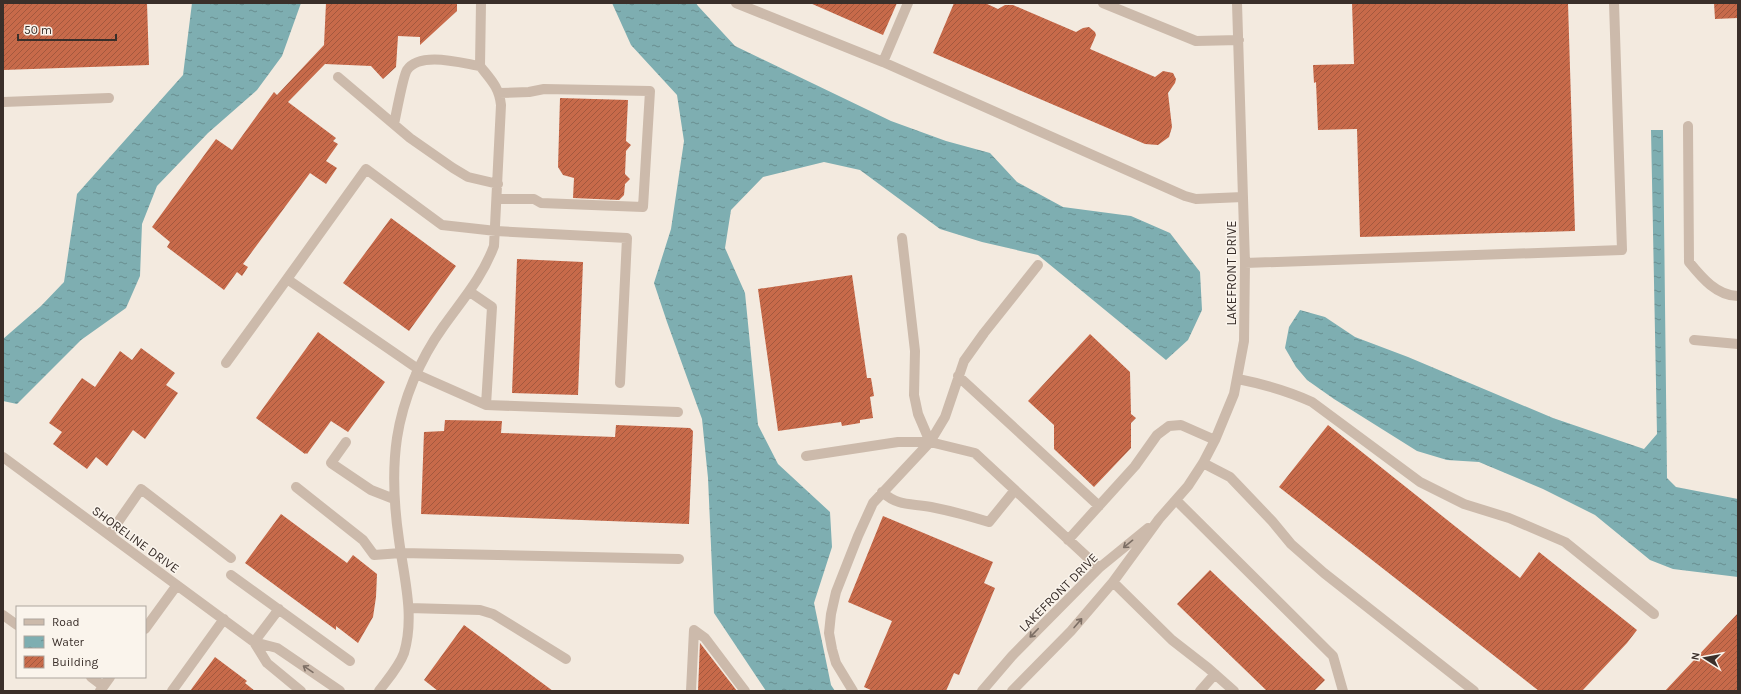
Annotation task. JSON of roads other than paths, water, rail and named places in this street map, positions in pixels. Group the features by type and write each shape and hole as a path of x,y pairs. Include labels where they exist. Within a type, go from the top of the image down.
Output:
{"street":[{"path":"379,691 396,668 403,655 408,635 409,608 394,499 394,458 403,413 417,371 442,328 470,292 487,265 494,246 498,199 501,104 499,93 480,66 481,3"},
{"path":"736,3 883,62 1185,196 1196,198 1243,197"},
{"path":"883,62 908,3"},
{"path":"1103,3 1196,41 1239,40"},
{"name":"LAKEFRONT DRIVE","path":"1012,691 1070,631 1113,582 1159,519 1188,486 1203,463 1215,440 1234,394 1244,341 1245,263 1237,3"},
{"path":"1245,263 1622,250 1614,3"},
{"path":"394,124 406,70 416,62 436,59 480,66"},
{"path":"338,77 410,138 468,177 498,184"},
{"path":"498,199 534,199 542,204 643,207 650,91 544,89 529,92 499,93"},
{"path":"3,102 109,98"},
{"path":"1688,126 1690,262 1701,277 1720,292 1738,296"},
{"path":"226,363 366,169 442,225 496,231 628,238 620,383"},
{"path":"902,238 915,351 914,395 918,414 930,442"},
{"path":"853,691 836,663 829,633 831,614 836,592 858,536 873,503 930,442 945,417 964,361 1038,265"},
{"path":"287,279 417,371 486,405 678,412"},
{"path":"470,292 492,307 486,405"},
{"path":"1694,340 1738,344"},
{"path":"958,376 1099,506"},
{"path":"1238,379 1265,384 1295,394 1312,402 1420,482 1464,504 1509,518 1565,542 1654,614"},
{"path":"1068,540 1135,466 1157,435 1170,426 1181,425 1215,440"},
{"path":"346,442 331,462 371,490 394,499"},
{"path":"806,456 898,442 930,442 975,453 1099,568"},
{"name":"SHORELINE DRIVE","path":"3,457 254,642 267,663 301,691"},
{"path":"1203,463 1230,477 1272,521 1291,544 1324,573 1474,691"},
{"path":"296,487 362,540 374,555 401,553 679,559"},
{"path":"109,535 141,489 231,558"},
{"path":"882,492 890,499 909,505 929,507 989,522 1015,490"},
{"path":"1176,500 1333,656 1343,691"},
{"name":"LAKEFRONT DRIVE","path":"982,691 1012,656 1099,568 1159,519"},
{"path":"231,575 279,608 350,661"},
{"path":"1113,582 1172,640 1234,691"},
{"path":"146,628 177,585"},
{"path":"254,642 279,608"},
{"path":"409,608 480,610 493,614 566,659"},
{"path":"3,615 16,624"},
{"path":"172,691 224,619"},
{"path":"691,691 694,630 705,638 745,691"},
{"name":"SHORELINE DRIVE","path":"254,642 277,648 340,691"},
{"path":"1200,691 1215,674"},
{"path":"92,678 102,688 109,678"}],"water":[{"path":"192,3 301,3 282,56 257,90 208,133 157,186 142,224 140,276 126,308 81,340 17,404 3,401 3,339 41,306 64,282 77,194 183,75"},
{"path":"612,3 696,3 735,46 891,121 946,141 990,153 1017,182 1063,207 1131,216 1170,233 1200,272 1202,310 1188,340 1166,360 1038,255 982,242 940,229 860,170 824,162 763,177 731,210 725,248 745,293 758,425 778,464 830,512 832,547 814,603 831,685 835,691 766,691 714,613 708,478 702,419 654,283 671,229 684,141 677,95 631,45"},
{"path":"1651,130 1663,130 1667,478 1676,487 1738,499 1738,577 1673,569 1650,560 1595,515 1543,489 1479,462 1447,460 1417,451 1334,399 1307,380 1296,367 1285,348 1289,327 1300,310 1325,317 1355,337 1408,357 1553,418 1644,449 1657,434"}]}
